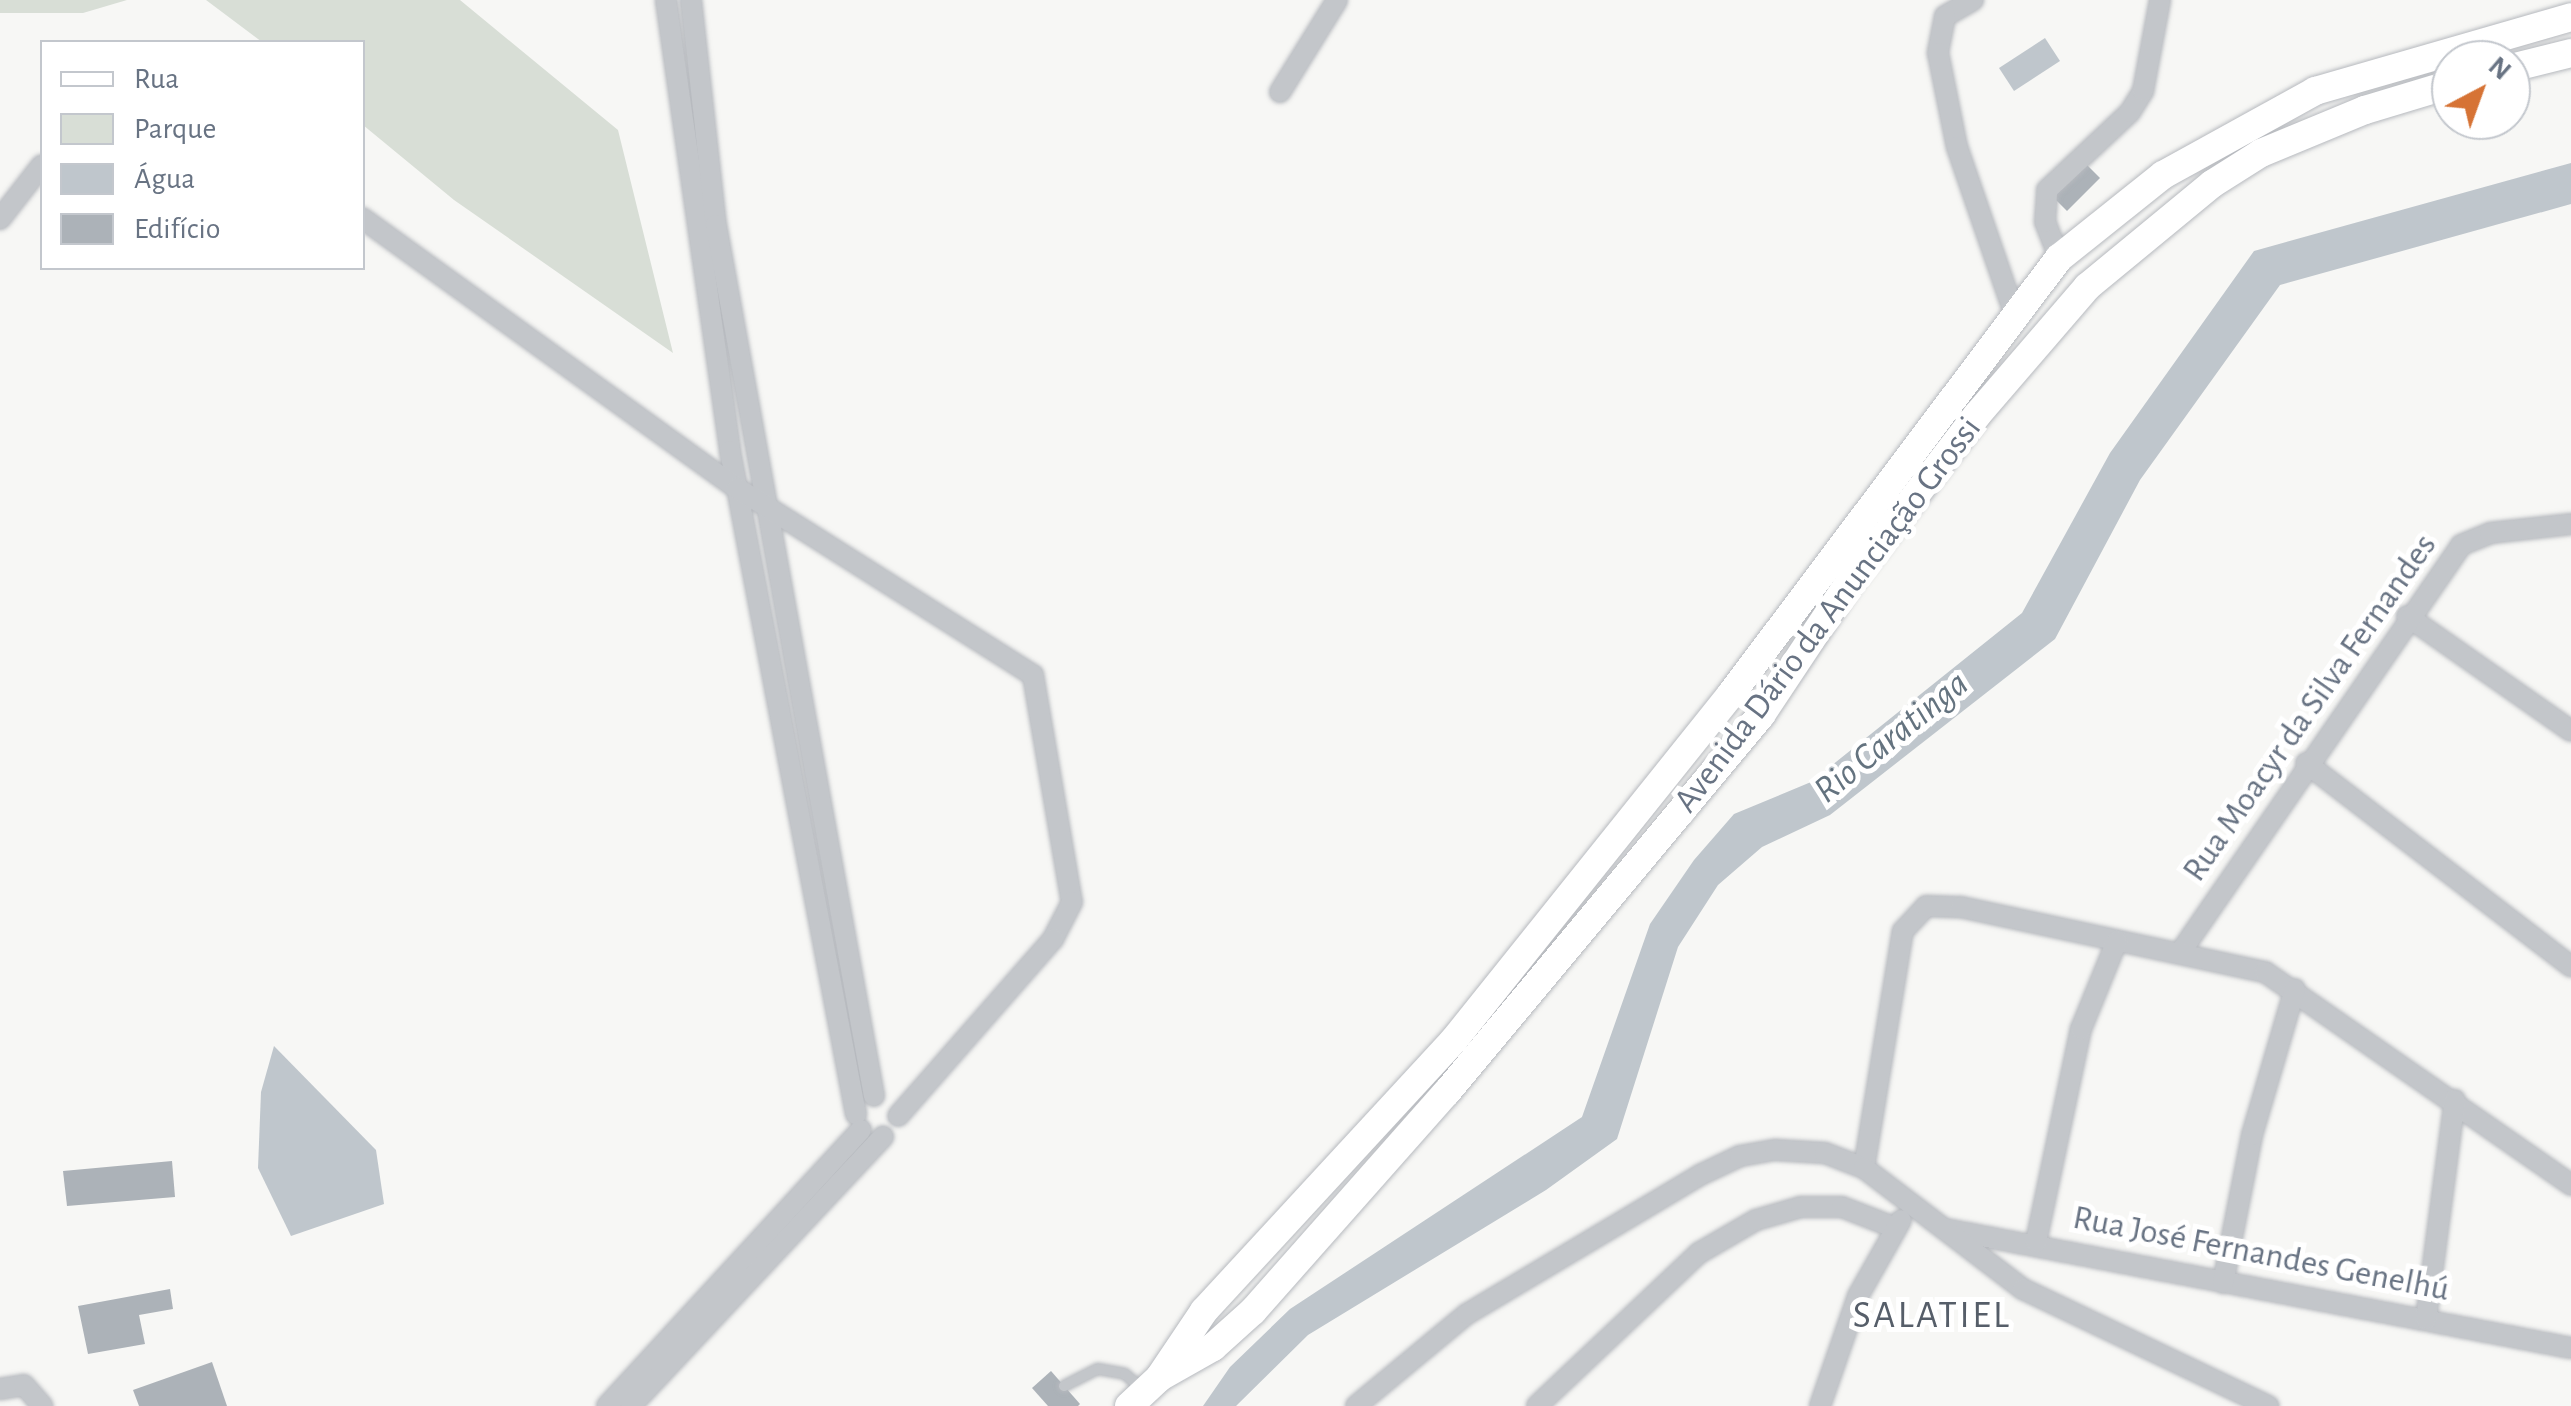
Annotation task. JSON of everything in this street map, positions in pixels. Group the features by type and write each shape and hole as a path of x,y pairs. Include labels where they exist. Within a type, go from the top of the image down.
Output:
{"main road":[{"name":"Avenida Dário da Anunciação Grossi","path":"1144,1392 1204,1312 1454,1040 1731,694 2014,313 2060,258 2162,174 2315,92 2571,17"},
{"path":"2531,63 2571,54"},
{"name":"Avenida Dário da Anunciação Grossi","path":"1144,1392 1213,1347 1344,1212 1762,715 1864,563 2087,287 2212,184 2262,154 2364,110 2431,90"},
{"path":"1731,694 1762,715"}],"street":[{"path":"666,0 736,488 858,1122 883,1136"},
{"path":"607,1406 858,1122 874,1096 716,225 691,0"},
{"path":"1280,92 1337,0"},
{"path":"1974,0 1946,16 1938,53 1957,147 2014,313"},
{"path":"2060,258 2045,222 2047,190 2130,112 2142,91 2160,0"},
{"path":"0,219 40,168"},
{"path":"365,220 736,488 1018,660 1040,694 1072,902 1066,921 883,1136 632,1406"},
{"path":"730,451 738,446 759,458"},
{"name":"Rua Moacyr da Silva Fernandes","path":"2182,950 2407,616 2461,545 2490,533 2571,524"},
{"path":"2407,616 2571,731"},
{"path":"2306,763 2571,966"},
{"path":"1864,1168 1903,931 1926,906 1961,906 2117,941 2182,950 2264,972 2295,989 2455,1100 2571,1185"},
{"path":"2036,1242 2081,1029 2117,941"},
{"path":"2223,1283 2252,1135 2295,989"},
{"path":"874,1096 887,1098 898,1116"},
{"path":"2426,1319 2455,1100"},
{"path":"1356,1406 1467,1314 1700,1175 1740,1156 1775,1150 1826,1154 1864,1168 2023,1289 2268,1406"},
{"path":"1820,1406 1858,1296 1910,1206"},
{"path":"1537,1406 1699,1253 1756,1220 1800,1207 1842,1207 1896,1228"},
{"name":"Rua José Fernandes Genelhú","path":"1938,1228 2036,1242 2223,1283 2571,1348"},
{"path":"1,1382 24,1385 42,1406"}],"lane":[{"path":"1064,1386 1098,1369 1113,1370 1144,1392"}],"green space":[{"path":"0,0 127,0 83,13 0,13"},
{"path":"206,0 460,0 618,130 673,353 454,200 365,127 365,40 259,40"}],"water":[{"path":"2045,38 2060,61 2014,91 1999,68"},
{"name":"Rio Caratinga","path":"2571,163 2571,204 2280,285 2140,480 2055,639 1830,815 1762,847 1718,885 1678,947 1617,1139 1546,1190 1308,1335 1236,1406 1203,1406 1230,1367 1290,1309 1582,1117 1650,924 1694,860 1734,814 1811,782 2022,613 2110,453 2254,251"},
{"path":"274,1046 376,1150 384,1204 291,1236 258,1168 261,1092"}],"building":[{"path":"2086,164 2100,178 2067,211 2053,197"},
{"path":"172,1161 175,1197 67,1206 63,1171"},
{"path":"170,1289 173,1309 139,1315 145,1344 88,1354 78,1306"},
{"path":"212,1362 227,1406 139,1406 133,1390"},
{"path":"1051,1371 1078,1406 1048,1406 1032,1388"}],"district":[{"name":"SALATIEL","path":"1932,1317"}]}
